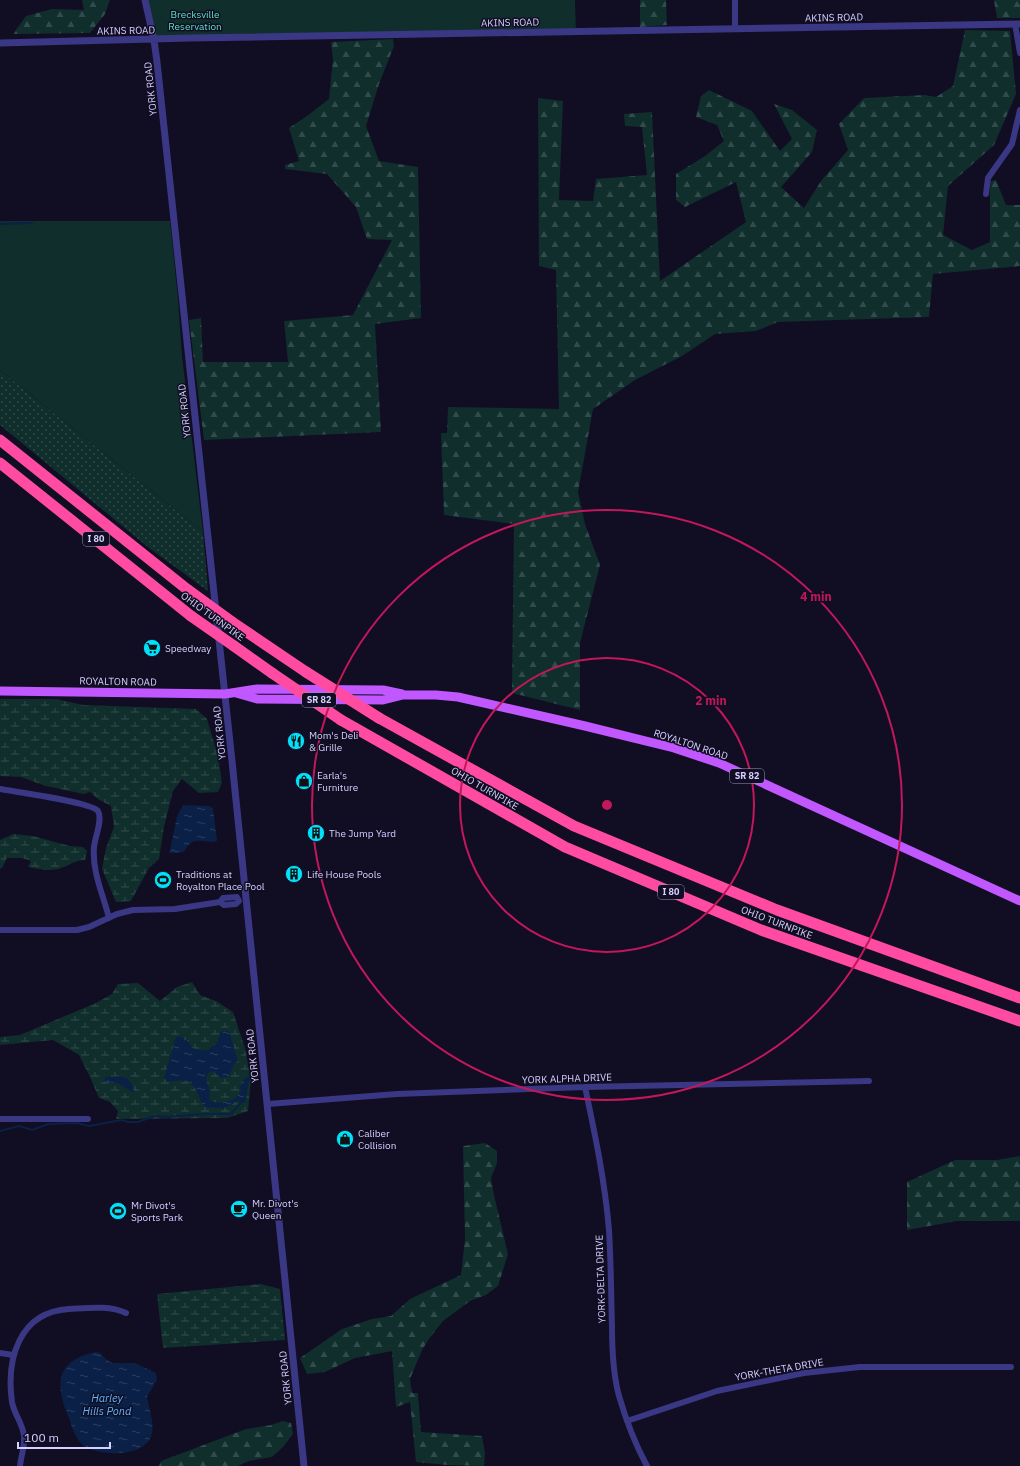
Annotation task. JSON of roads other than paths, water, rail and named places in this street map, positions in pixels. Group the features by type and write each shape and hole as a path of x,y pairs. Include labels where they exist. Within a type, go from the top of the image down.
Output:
{"highway":[{"name":"OHIO TURNPIKE","path":"0,440 188,590 306,672 379,718 574,826 777,910 1020,998"},
{"name":"OHIO TURNPIKE","path":"0,463 191,616 341,720 565,847 761,930 1020,1021"}],"main road":[{"name":"ROYALTON ROAD","path":"0,691 225,694 257,689 383,690 403,695 436,695 458,698 604,730 700,756 726,766 1020,901"}],"street":[{"name":"YORK ROAD","path":"145,0 154,40 225,694 243,901 268,1104 304,1466"},
{"path":"735,0 735,28"},
{"name":"AKINS ROAD","path":"0,43 198,38 1018,24"},
{"path":"1018,24 1020,53"},
{"path":"986,194 988,178 1012,144 1020,110"},
{"path":"0,789 82,804 90,806 98,812 100,818 94,844 94,867 109,918"},
{"path":"0,930 77,930 89,927 125,912 141,909 176,909 220,902 224,905 236,904 243,901"},
{"name":"YORK ALPHA DRIVE","path":"268,1104 378,1095 585,1087 869,1081"},
{"name":"YORK-DELTA DRIVE","path":"585,1087 601,1167 609,1230 614,1370 619,1395 627,1421 647,1466"},
{"path":"0,1119 88,1119"},
{"path":"20,1466 24,1439 12,1401 11,1365 13,1355 26,1330 50,1313 67,1309 111,1308 126,1313"},
{"path":"0,1353 13,1355"},
{"name":"YORK-THETA DRIVE","path":"627,1421 717,1391 804,1373 860,1367 1011,1366"}],"water":[{"path":"183,805 209,806 213,808 217,841 195,841 188,846 184,852 169,853 177,816"},
{"path":"228,1031 229,1033 238,1061 234,1064 229,1076 221,1078 213,1071 209,1072 206,1079 209,1090 209,1100 218,1103 232,1100 239,1095 243,1080 250,1076 245,1103 237,1101 225,1108 204,1107 195,1087 192,1084 185,1081 168,1082 164,1078 176,1037 182,1037 192,1048 206,1051 216,1044 221,1032"},
{"path":"116,1076 128,1079 133,1087 134,1093 118,1083 105,1082 105,1077"},
{"name":"Harley Hills Pond","path":"96,1352 100,1353 112,1363 135,1363 156,1373 157,1380 147,1397 152,1420 152,1433 149,1441 142,1447 122,1453 100,1452 83,1445 74,1432 61,1394 60,1384 62,1375 66,1367 73,1361"}],"waterway":[{"path":"0,224 32,223"},
{"path":"0,1131 19,1126 32,1130 48,1124 77,1123 89,1126 121,1120 138,1122 155,1116 167,1117 231,1114 242,1101"}],"place":[{"name":"Speedway","path":"152,648"},
{"name":"Mom's Deli & Grille","path":"296,741"},
{"name":"Earla's Furniture","path":"304,781"},
{"name":"The Jump Yard","path":"316,833"},
{"name":"Life House Pools","path":"294,874"},
{"name":"Traditions at Royalton Place Pool","path":"163,880"},
{"name":"Caliber Collision","path":"345,1139"},
{"name":"Mr. Divot's Queen","path":"239,1209"},
{"name":"Mr Divot's Sports Park","path":"118,1211"}],"park label":[{"name":"Brecksville Reservation","path":"195,20"}]}
